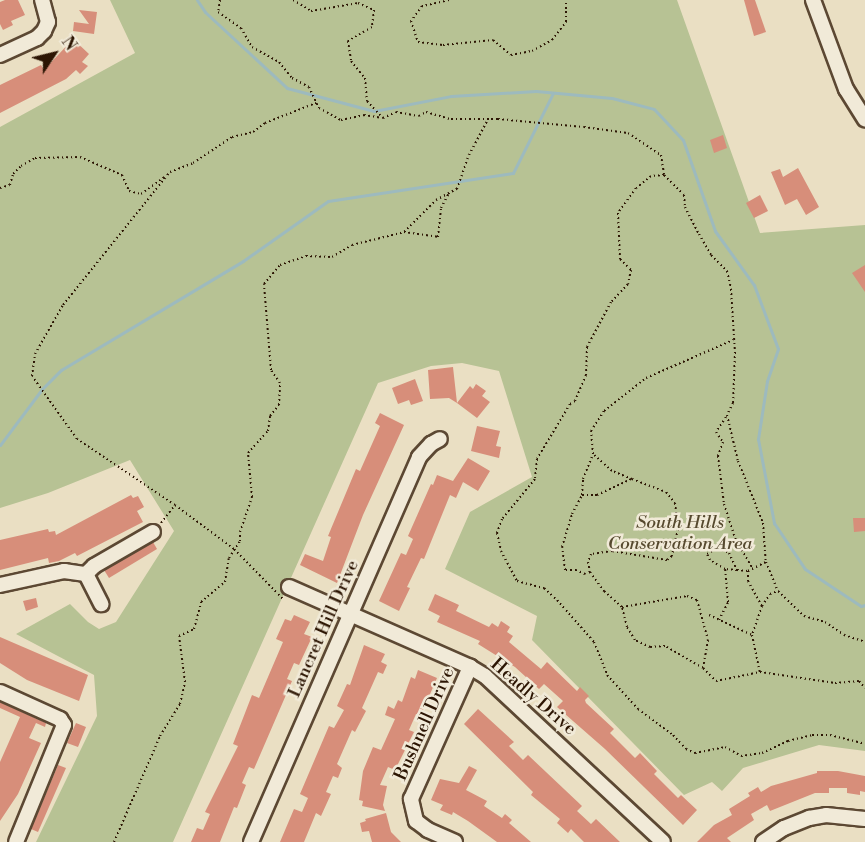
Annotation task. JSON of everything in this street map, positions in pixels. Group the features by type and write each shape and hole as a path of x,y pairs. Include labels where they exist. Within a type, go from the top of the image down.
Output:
{"street":[{"path":"0,55 37,38 48,22 42,0"},
{"path":"813,0 846,89 865,120"},
{"name":"Lancret Hill Drive","path":"251,842 419,457 431,444 440,439"},
{"path":"86,574 94,566 153,532"},
{"path":"0,585 64,572 86,574"},
{"path":"86,574 101,604"},
{"name":"Headly Drive","path":"286,593 350,613 470,667 501,688 663,842"},
{"name":"Bushnell Drive","path":"455,842 428,830 416,821 411,800 470,667"},
{"path":"0,692 60,719 64,725 16,842"},
{"path":"763,842 784,828 809,818 826,815 865,819"}],"path":[{"path":"220,0 218,12 241,28 252,46 279,62 292,78 309,87 319,108 341,120 364,115 383,118 396,112 419,116 426,112 451,119 509,119 628,133 661,155 664,175 684,195 685,207 711,255 727,271 732,289 733,403 716,432 723,442 718,456 724,504 735,538 752,568"},
{"path":"292,0 311,11 358,3 374,10 372,27 348,41 351,61 366,78 367,101 383,118"},
{"path":"449,0 422,6 411,21 418,42 443,45 493,40 511,55 532,51 552,40 566,22 566,0"},
{"path":"0,188 10,184 13,174 34,158 80,157 122,175 129,191 141,194 170,172 193,162 232,137 253,132 265,123 316,103"},
{"path":"404,232 436,200 457,189 469,155 488,120"},
{"path":"170,172 63,305 35,354 32,376 77,439 175,505 234,549 286,593"},
{"path":"664,175 651,176 636,188 618,213 620,259 632,270 628,284 610,302 587,346 586,375 574,401 537,459 535,479 502,519 497,533 501,551 517,581 544,588 557,600 594,642 607,675 638,709 673,735 686,749 695,753 724,747 741,756 762,753 788,741 812,735 830,735 865,744"},
{"path":"114,842 160,736 180,704 185,682 179,636 194,629 201,602 225,582 229,558 240,541 240,532 252,497 248,453 267,431 270,416 279,405 280,383 271,370 264,284 280,265 306,256 332,257 352,244 404,232 438,237 441,208 449,193"},
{"path":"590,572 585,574 576,570 565,570 562,547 572,514 582,495 583,479 592,454 591,430 604,411 646,378 723,341 733,339"},
{"path":"727,415 738,461 763,523 766,562 778,591 804,616 825,622 844,635 865,642"},
{"path":"592,454 612,471 666,492 675,503 678,529 672,556 667,560 612,551 591,554 588,562 590,572 604,591 622,608 627,627 635,640 650,646 665,646 690,658 716,681 760,672 836,683 859,681 865,688"},
{"path":"582,495 597,495 632,479"},
{"path":"153,532 175,505"},
{"path":"737,570 729,554 718,548 707,554 710,560 725,569 748,571 766,562"},
{"path":"719,620 728,603 725,569"},
{"path":"748,571 748,581 762,606"},
{"path":"760,672 752,635 762,606 770,594 778,591"},
{"path":"622,608 687,596 697,600 708,640 703,668"},
{"path":"709,615 752,635"}],"green space":[{"name":"South Hills Conservation Area","path":"110,0 677,0 760,233 865,225 865,751 819,745 743,768 722,791 712,782 684,795 532,640 537,616 445,569 470,512 532,477 499,371 462,363 431,366 378,383 173,842 36,842 97,716 94,675 16,634 70,604 88,622 99,629 116,622 174,531 130,460 48,493 0,508 0,127 135,53"}],"building":[{"path":"18,0 25,15 11,21 13,25 3,30 0,24 0,2"},
{"path":"744,0 755,0 766,32 754,36"},
{"path":"79,10 97,12 94,34 73,31 74,22 89,24"},
{"path":"73,39 89,54 82,62 88,66 80,74 76,70 66,79 0,113 0,85 41,65 44,70"},
{"path":"723,135 727,148 714,153 710,140"},
{"path":"798,168 819,207 806,215 797,199 785,205 771,172 780,169 783,177"},
{"path":"760,195 768,211 754,218 746,203"},
{"path":"865,265 865,292 852,273"},
{"path":"453,367 457,403 449,398 430,399 428,370"},
{"path":"415,379 423,401 411,405 409,400 398,404 392,388"},
{"path":"476,384 486,391 482,396 490,402 477,418 457,403 470,386 473,389"},
{"path":"380,413 404,425 363,515 337,583 300,565 305,554 323,561 331,537 328,536 356,469 360,471 380,426 375,423"},
{"path":"477,426 500,431 496,446 501,447 499,458 471,451"},
{"path":"468,458 490,471 478,491 463,482 456,498 450,495 424,559 421,558 407,587 410,588 399,611 379,601 401,553 406,555 413,539 408,536 431,484 433,485 437,475 453,481"},
{"path":"131,495 133,498 138,496 144,507 137,511 143,522 77,556 75,553 59,561 49,563 48,558 0,570 0,540 48,529 49,532 55,531 56,535"},
{"path":"853,518 865,518 865,531 854,532"},
{"path":"153,542 157,549 109,578 104,570"},
{"path":"435,594 459,605 456,611 489,627 492,623 498,627 501,621 510,627 507,632 513,636 509,642 541,669 547,662 577,691 580,687 589,696 585,700 586,703 614,729 610,733 635,758 640,753 657,771 654,774 678,798 681,795 697,810 683,825 605,749 557,707 563,701 544,684 539,689 515,667 478,644 480,641 437,622 440,616 428,610"},
{"path":"36,598 38,607 26,611 23,601"},
{"path":"294,615 310,622 304,634 312,637 299,665 294,663 287,679 292,681 254,769 249,767 242,783 246,785 237,808 234,807 220,842 191,842 197,828 203,830 210,814 205,812 238,746 233,744 252,695 259,698 283,642 276,639 285,619 291,621"},
{"path":"0,637 88,675 79,701 27,680 0,663"},
{"path":"364,645 385,654 381,662 387,665 383,674 378,672 362,708 366,711 355,732 352,730 337,764 342,768 338,778 333,776 326,792 331,794 321,816 316,813 304,842 280,842 294,809 302,812 308,798 300,794 329,726 334,728 344,710 337,706 347,684 350,685"},
{"path":"418,670 437,678 421,715 416,714 409,730 414,732 395,770 388,767 380,785 387,786 383,805 385,811 362,806 363,801 359,800 363,771 373,747 381,750 395,719 385,715 388,706 394,709 398,700 402,702 411,677 415,679"},
{"path":"0,702 46,723 45,727 36,723 29,738 41,743 18,794 0,821 0,762 20,717 0,708"},
{"path":"478,709 514,742 509,746 523,760 528,755 582,806 577,811 591,824 596,819 620,842 584,842 571,829 568,833 557,823 560,819 531,795 533,792 464,724"},
{"path":"76,723 86,727 78,747 67,743"},
{"path":"58,765 66,768 38,832 31,829"},
{"path":"469,766 477,770 466,790 487,801 484,806 502,818 505,814 512,820 509,823 531,842 497,842 453,812 452,815 440,810 443,805 431,800 440,779 459,783"},
{"path":"817,771 838,771 865,776 865,792 860,791 860,795 847,793 847,788 829,788 829,793 815,793 770,811 767,805 751,814 754,820 727,838 731,842 697,842 714,825 732,815 729,809 750,796 748,793 758,787 761,792 771,786 817,773"},
{"path":"386,813 391,832 401,842 372,842 369,831 362,832 360,823 366,821 365,819"}],"waterway":[{"path":"197,0 205,12 287,88 374,111 451,96 536,91 612,98 654,109 683,140 715,231 754,285 778,349 767,381 758,439 774,523 805,569 861,606 865,605"},
{"path":"0,445 42,389 61,370 243,261 328,201 513,173 553,93"}]}
